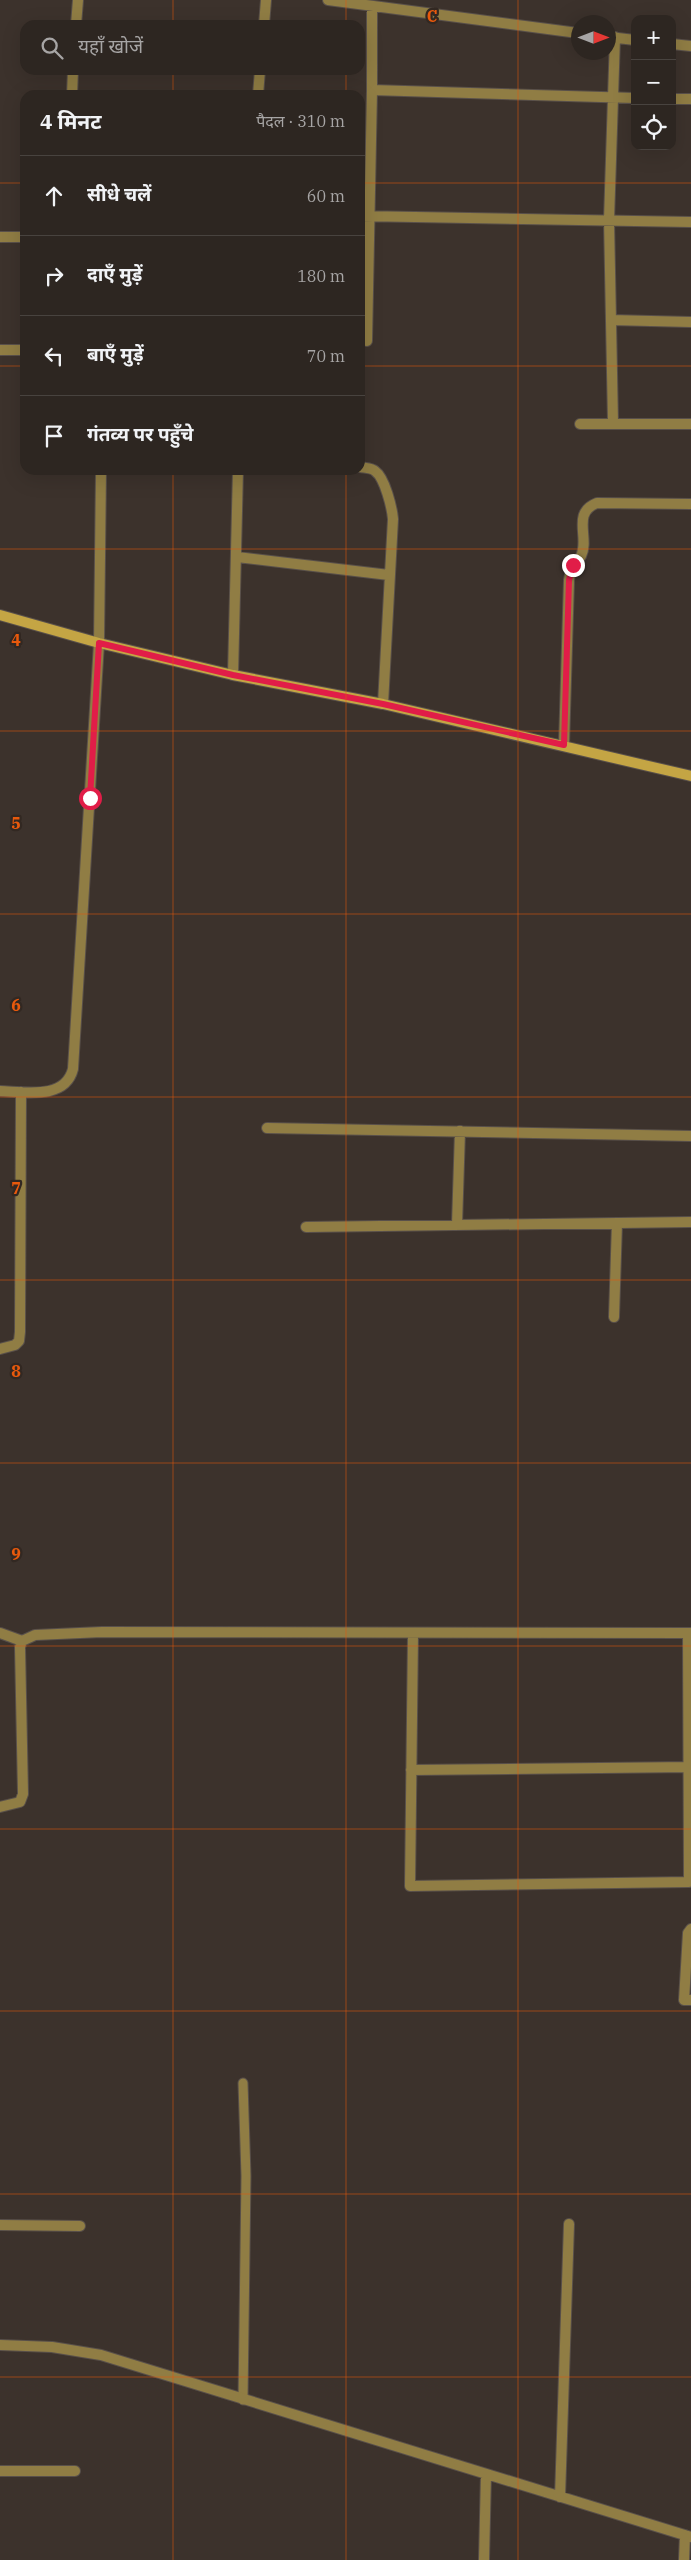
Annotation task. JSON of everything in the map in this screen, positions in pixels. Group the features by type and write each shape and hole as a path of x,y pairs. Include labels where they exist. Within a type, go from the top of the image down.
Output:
{"street":[{"path":"76,20 78,0"},
{"path":"264,20 266,0"},
{"path":"328,0 571,33"},
{"path":"367,341 365,216 372,90 372,6"},
{"path":"616,38 631,39"},
{"path":"676,44 691,46"},
{"path":"612,60 609,220 613,423"},
{"path":"72,90 74,75"},
{"path":"258,90 260,75"},
{"path":"372,90 631,98"},
{"path":"676,99 691,99"},
{"path":"365,216 691,222"},
{"path":"0,237 20,237"},
{"path":"611,320 691,322"},
{"path":"0,350 20,350"},
{"path":"580,424 691,424"},
{"path":"365,468 374,470 378,474 391,505 393,519 383,704"},
{"path":"0,1091 56,1090 68,1082 73,1069 99,643 101,475"},
{"path":"233,675 238,475"},
{"path":"564,745 569,580 570,570 582,556 582,518 592,505 597,503 691,504"},
{"path":"237,557 389,575"},
{"path":"0,615 99,643 233,675 383,704 691,776"},
{"path":"0,1349 15,1345 19,1341 20,1332 21,1092"},
{"path":"267,1128 691,1136"},
{"path":"457,1225 460,1131"},
{"path":"306,1227 691,1222"},
{"path":"614,1317 617,1223"},
{"path":"0,1633 22,1641 35,1635 102,1632 689,1633 690,1882 410,1886 413,1633"},
{"path":"0,1807 20,1802 23,1794 20,1647 22,1641"},
{"path":"411,1770 689,1767"},
{"path":"691,1929 688,1932 684,2000 691,2000"},
{"path":"560,2497 569,2224"},
{"path":"0,2225 80,2226"},
{"path":"0,2345 52,2347 101,2355 688,2536 684,2560"},
{"path":"0,2471 75,2471"},
{"path":"484,2560 486,2474"}],"lane":[{"path":"243,2083 246,2176 243,2400"}],"route":[{"path":"90,798 99,643 233,675 383,704 564,745 569,580 570,570 573,565"}]}
